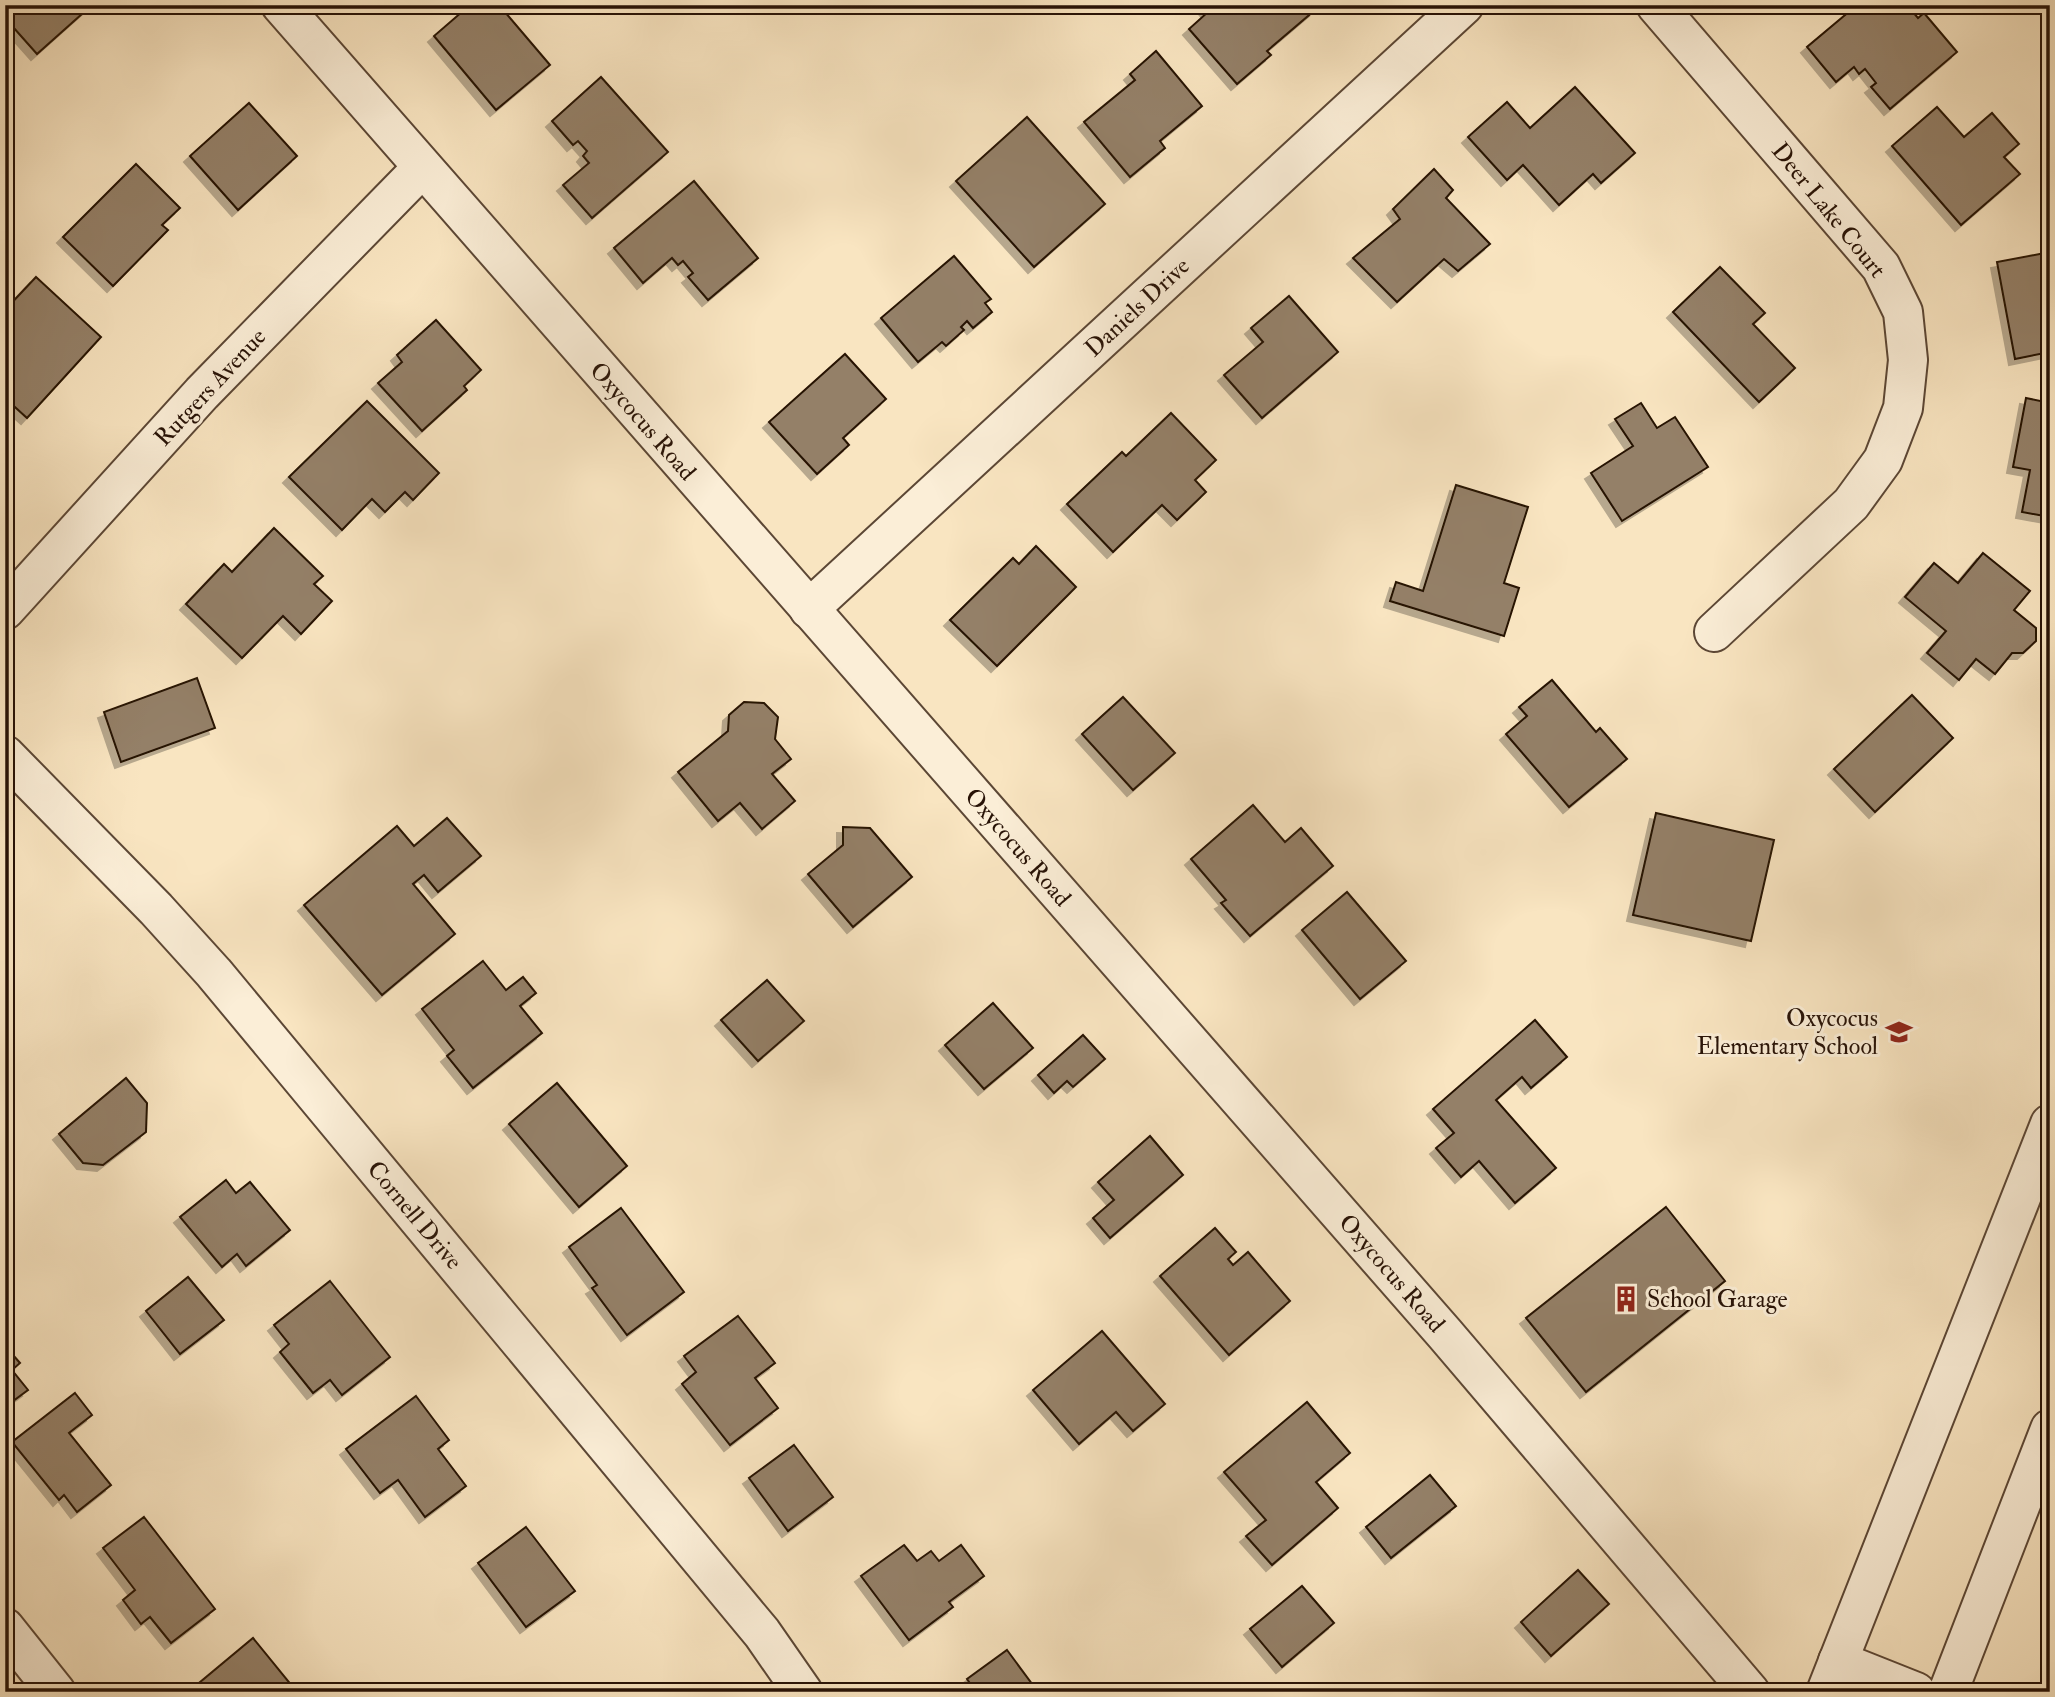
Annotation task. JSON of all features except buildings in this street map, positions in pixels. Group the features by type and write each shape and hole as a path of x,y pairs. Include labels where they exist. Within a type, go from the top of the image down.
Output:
{"street":[{"name":"Oxycocus Road","path":"281,5 421,169 1436,1323 1750,1692"},
{"name":"Daniels Drive","path":"809,609 1464,5"},
{"name":"Deer Lake Court","path":"1656,5 1881,267 1903,312 1908,360 1903,408 1883,460 1851,504 1714,632"},
{"name":"Rutgers Avenue","path":"5,610 202,393 421,169"},
{"name":"Cornell Drive","path":"5,755 156,909 214,973 762,1633 803,1692"},
{"path":"1916,1692 1833,1676 2050,1124"},
{"path":"1948,1692 2050,1429"},
{"path":"5,1628 57,1692"}],"place":[{"name":"Oxycocus Elementary School","path":"1899,1032"},
{"name":"School Garage","path":"1626,1299"}]}
